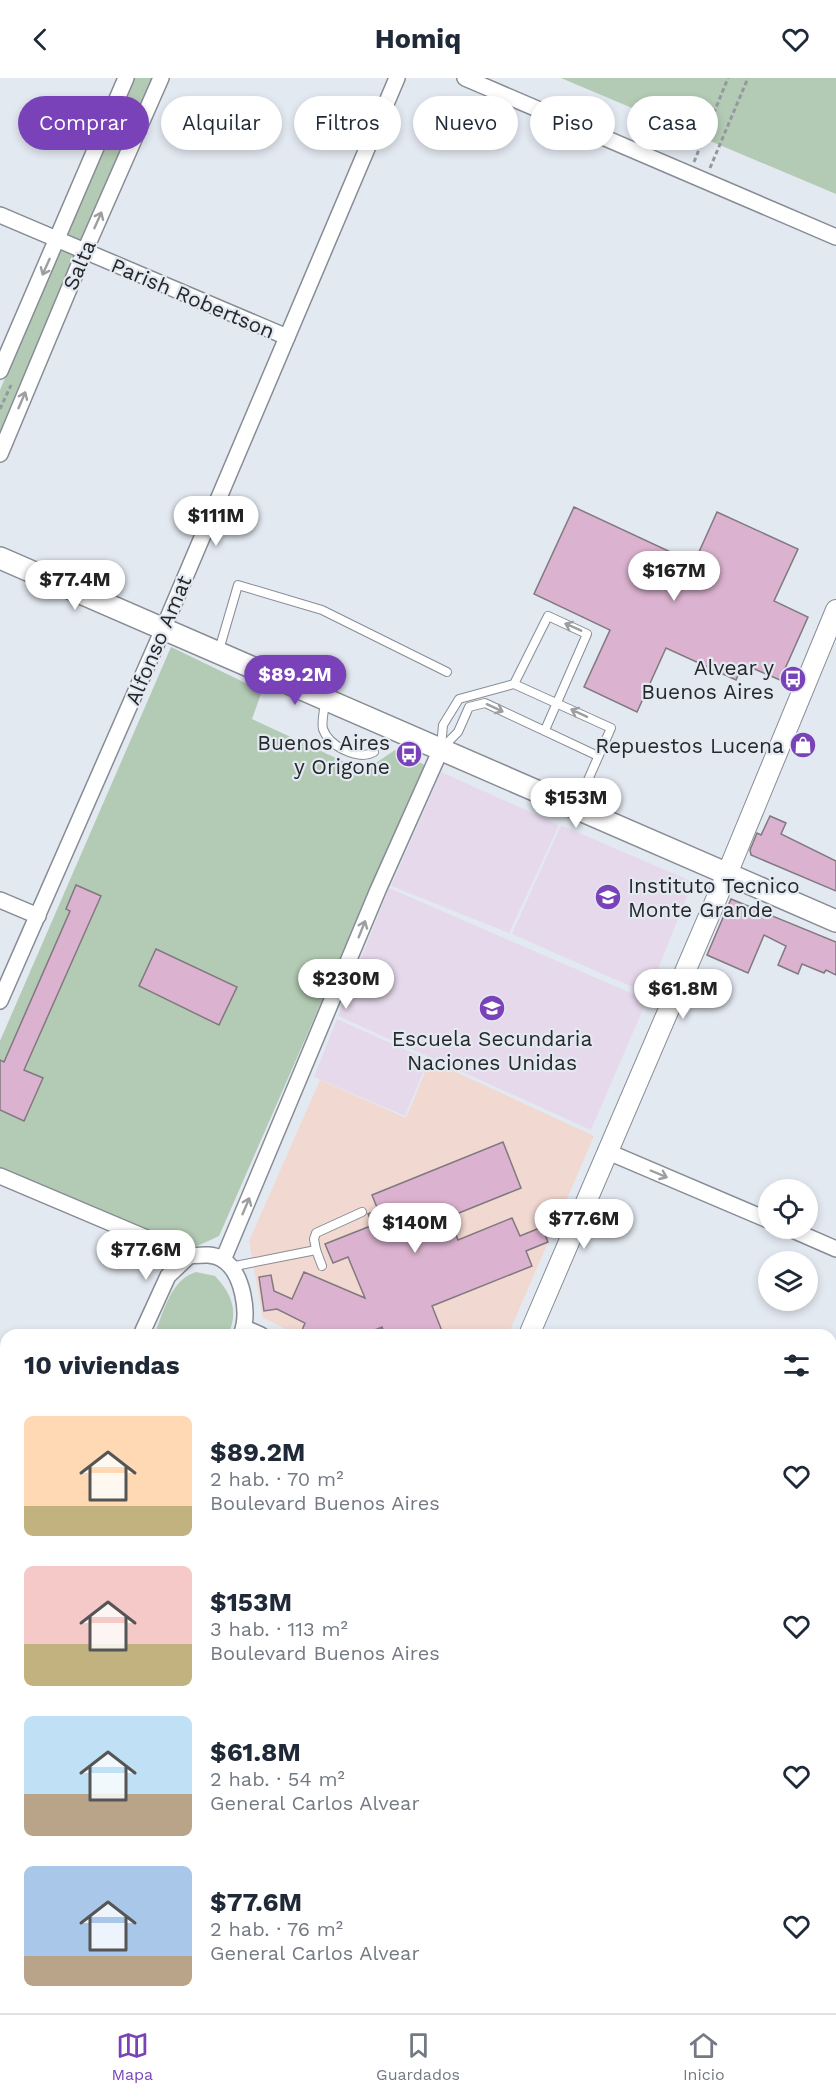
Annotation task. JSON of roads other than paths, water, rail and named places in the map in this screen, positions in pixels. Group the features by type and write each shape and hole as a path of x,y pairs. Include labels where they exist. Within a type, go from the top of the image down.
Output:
{"main road":[{"path":"0,558 164,627 836,921"}],"street":[{"name":"Salta","path":"0,371 126,78"},
{"name":"Salta","path":"0,454 84,253 161,78"},
{"name":"Alfonso Amat","path":"0,1001 164,627 397,78"},
{"path":"465,78 836,237"},
{"name":"Parish Robertson","path":"0,215 84,253 287,337"},
{"path":"532,1329 606,1151 727,874 836,610"},
{"path":"227,1263 378,890 441,749"},
{"path":"0,900 38,916"},
{"path":"606,1151 758,1216"},
{"path":"0,1176 189,1257 213,1255 227,1263 243,1296 243,1329"},
{"path":"814,1239 836,1249"},
{"path":"144,1329 168,1276 189,1257"}],"lane":[{"path":"219,651 238,585 322,610 447,672"},
{"path":"514,684 548,616 587,634 545,730"},
{"path":"441,749 443,725 459,699 514,684 611,728 576,807"},
{"path":"326,699 323,728 332,741 357,755 366,756 374,752"},
{"path":"441,749 458,732 469,707 485,703 598,756"},
{"path":"322,1266 314,1239 316,1233 362,1212"},
{"path":"227,1263 316,1250"}],"place":[{"name":"Alvear y Buenos Aires","path":"793,679"},
{"name":"Repuestos Lucena","path":"803,745"},
{"name":"Buenos Aires y Origone","path":"409,754"},
{"name":"Instituto Tecnico Monte Grande","path":"608,897"},
{"name":"Escuela Secundaria Naciones Unidas","path":"492,1008"}]}
